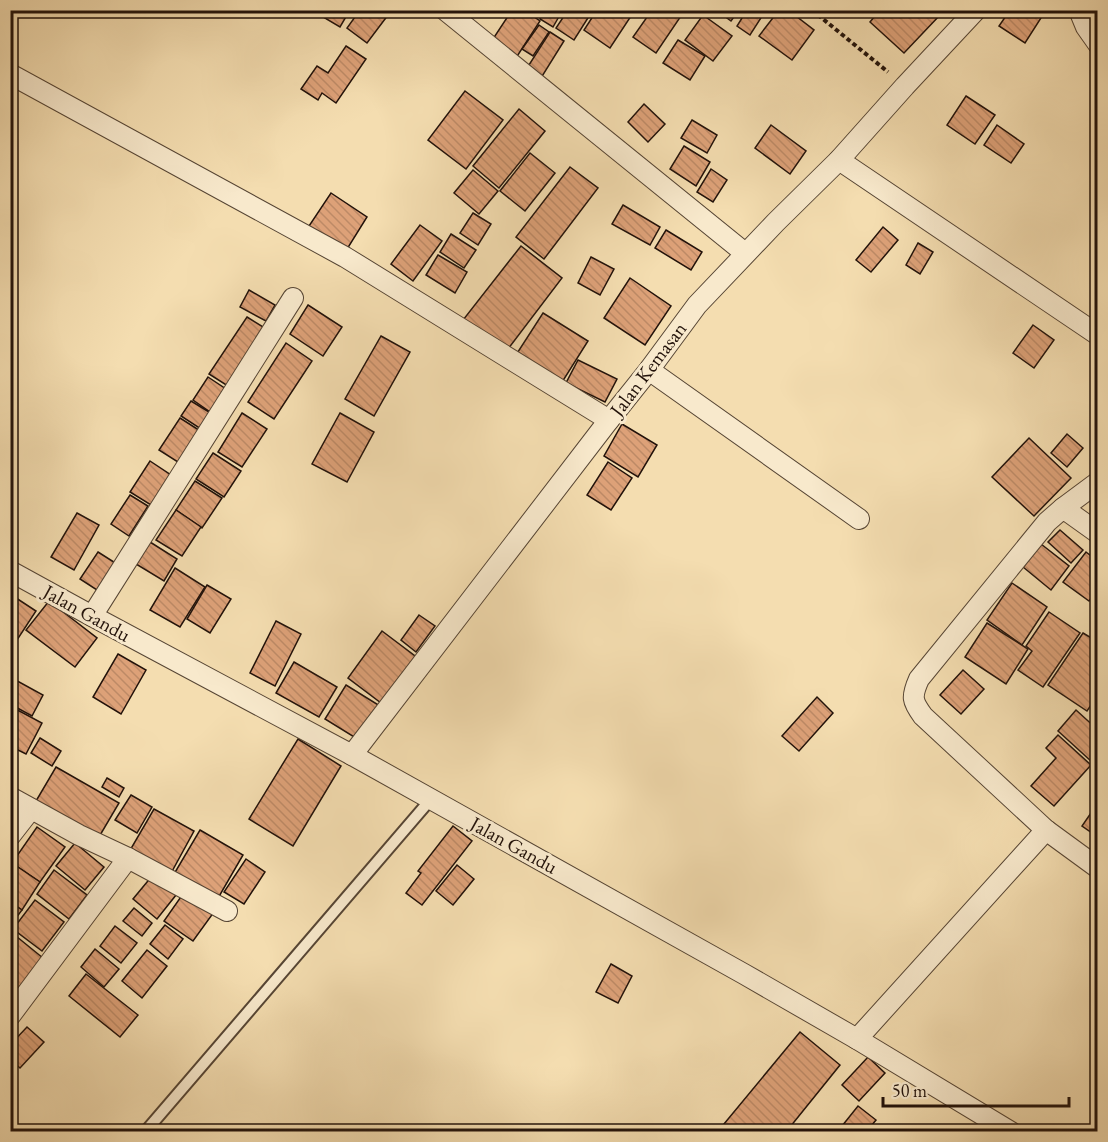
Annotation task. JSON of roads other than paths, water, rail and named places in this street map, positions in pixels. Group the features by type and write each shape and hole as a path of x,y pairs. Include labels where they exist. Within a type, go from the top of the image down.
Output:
{"street":[{"path":"445,10 745,253"},
{"name":"Jalan Kemasan","path":"352,755 697,305 745,253 839,160 976,10"},
{"path":"1079,10 1086,27 1098,44"},
{"path":"10,74 345,257 609,420"},
{"path":"839,160 1098,335"},
{"path":"92,616 293,298"},
{"path":"649,370 860,519"},
{"path":"1098,482 1047,522 919,679 914,696 915,704 923,716 1046,830 1098,868"},
{"path":"1063,508 1098,533"},
{"name":"Jalan Gandu","path":"10,571 431,799 858,1039 1011,1131"},
{"path":"10,797 227,912"},
{"path":"10,836 31,809"},
{"path":"858,1039 1046,830"},
{"path":"10,1016 128,858"}],"lane":[{"path":"145,1131 431,799"}]}
